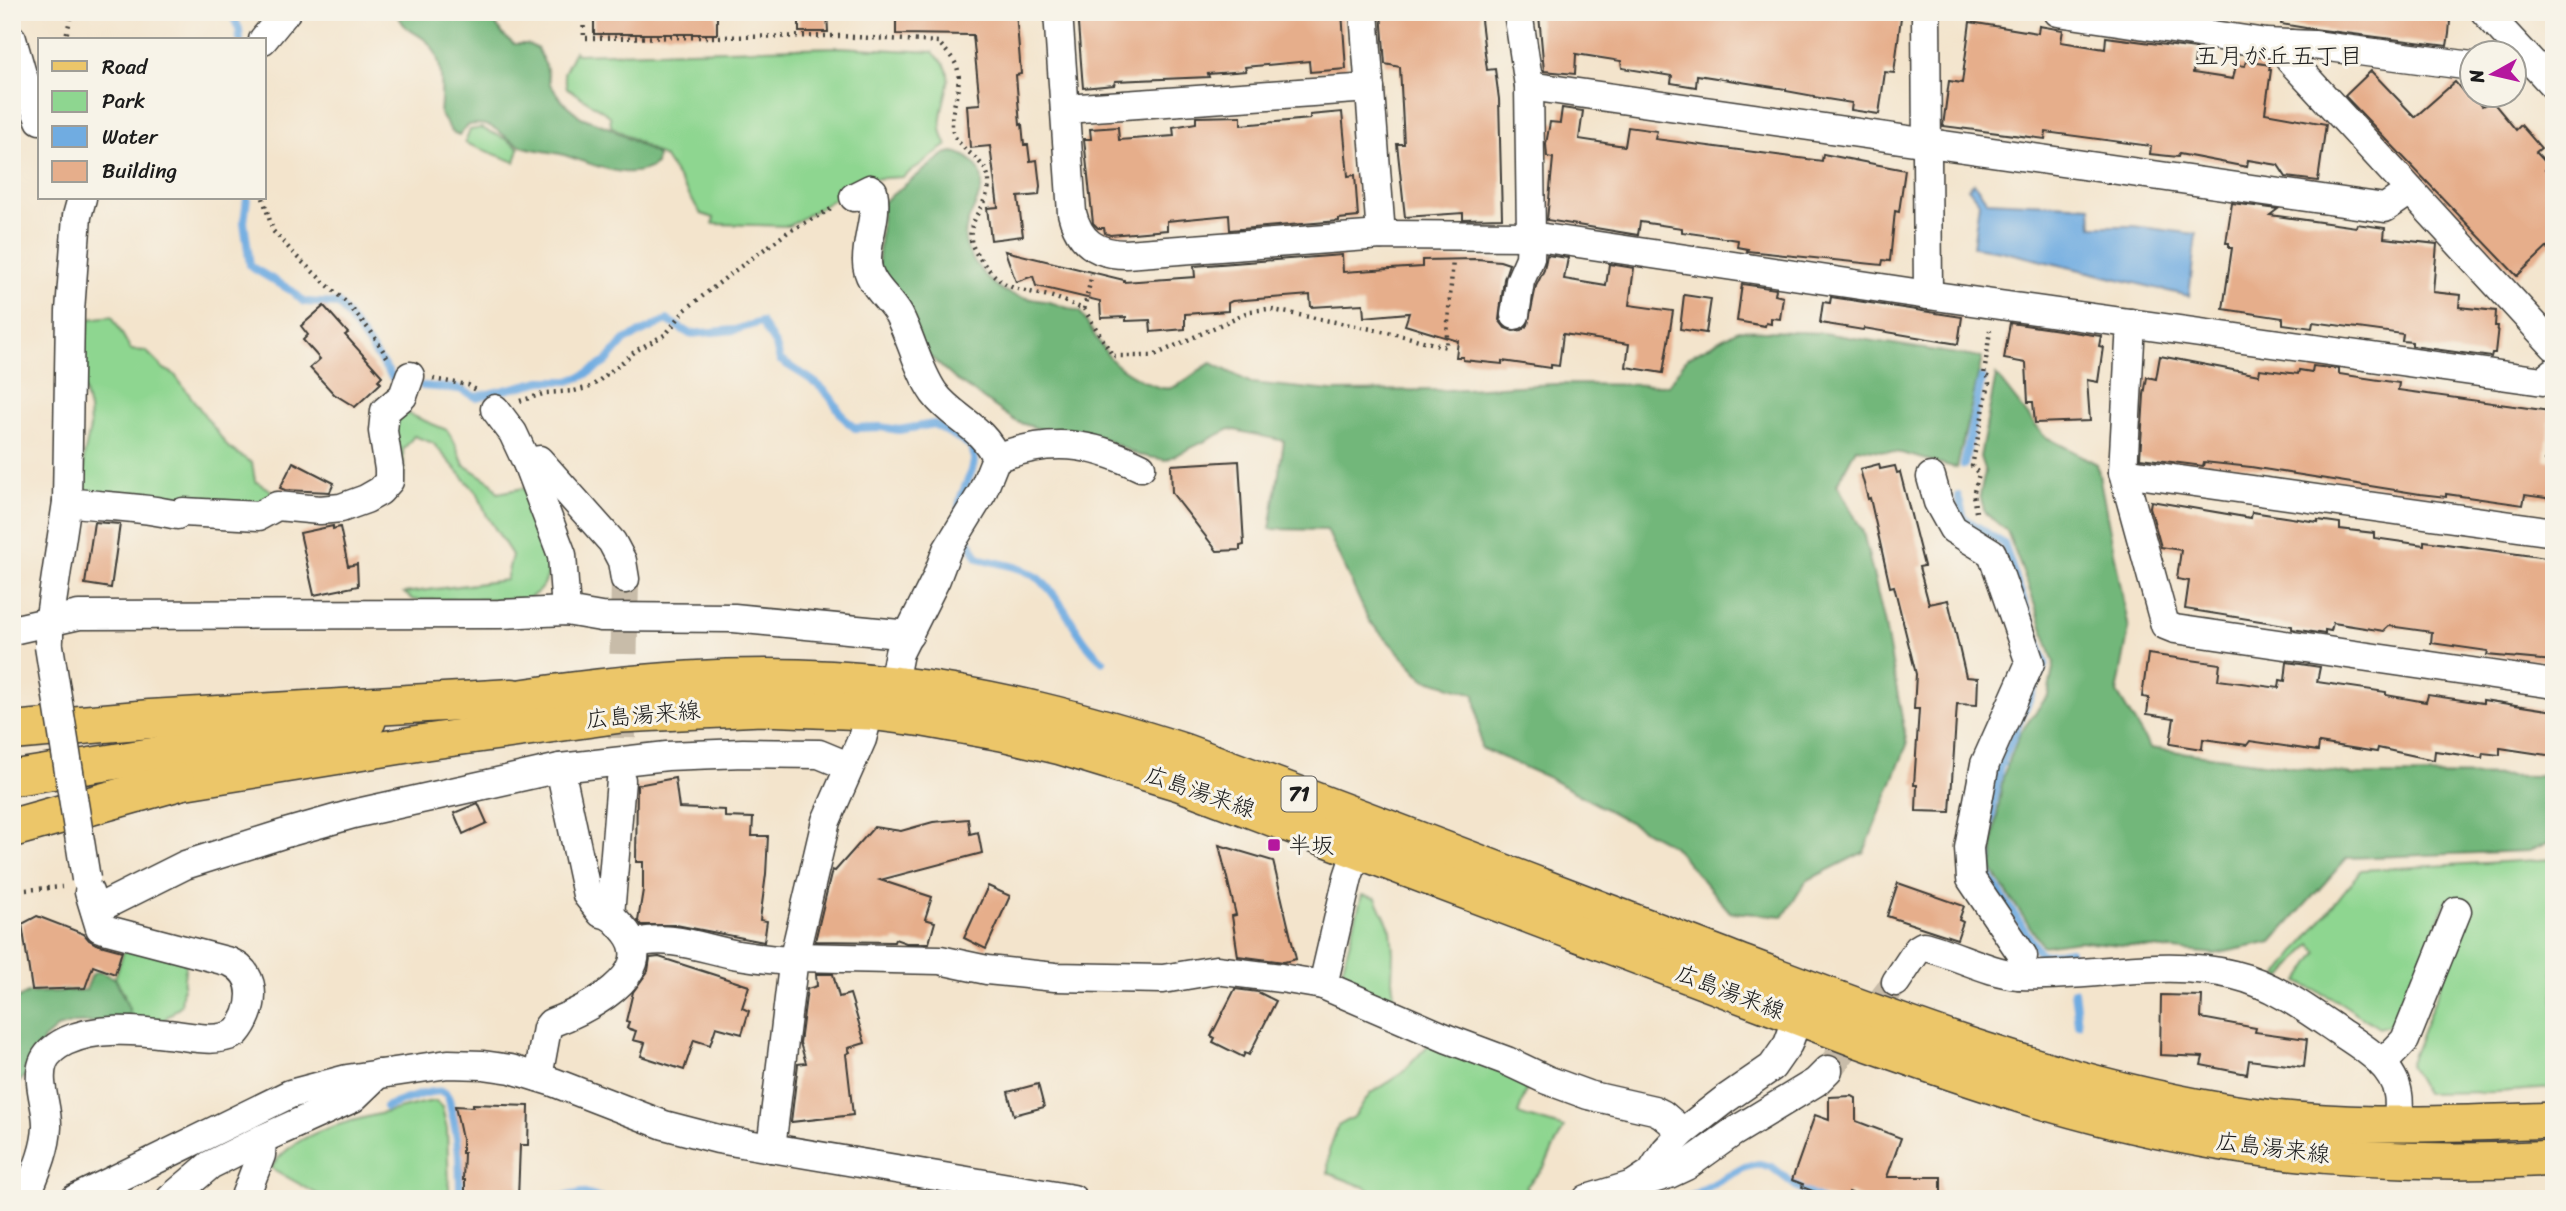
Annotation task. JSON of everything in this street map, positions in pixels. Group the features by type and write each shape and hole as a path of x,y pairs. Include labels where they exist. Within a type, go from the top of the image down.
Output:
{"highway":[{"path":"12,731 150,719 512,698"},
{"path":"12,828 176,782"}],"main road":[{"name":"広島湯来線","path":"12,778 606,685 702,678 797,677 893,683 979,696 1051,712 1183,751 1881,1015 2078,1079 2226,1112 2309,1122 2398,1126 2554,1119"},
{"name":"広島湯来線","path":"12,809 621,715 723,708 869,712 1002,733 1119,764 1239,804 1798,1017 2010,1092 2101,1117 2189,1137 2273,1150 2364,1159 2464,1161 2554,1158"}],"street":[{"path":"265,38 286,12"},
{"path":"1058,12 1073,213 1078,230 1088,243 1110,253 1381,235 1531,236 2543,381 2554,372"},
{"path":"1364,12 1381,235"},
{"path":"1516,315 1520,281 1530,258 1531,236 1529,86 1518,12"},
{"path":"1926,12 1928,295"},
{"path":"2059,12 2266,43 2314,45 2458,64"},
{"path":"2485,12 2499,38"},
{"path":"12,39 38,115"},
{"path":"2291,44 2290,60 2554,346"},
{"path":"2528,66 2554,86"},
{"path":"1529,86 2385,208 2410,191"},
{"path":"1065,109 1370,88"},
{"path":"854,197 870,189 873,191 867,267 874,282 898,313 934,393 977,430 990,444 996,458 982,493 961,526 899,653 893,683"},
{"path":"25,1199 46,1138 47,1119 41,1076 43,1063 49,1052 74,1038 96,1032 142,1032 219,1038 238,1030 251,1006 249,982 239,966 230,961 100,928 89,891 49,635 67,502 70,311 75,229 82,200"},
{"path":"2131,323 2123,472 2160,615 2165,625 2169,628 2554,684"},
{"path":"67,502 93,506 124,505 177,514 183,512 258,516 277,506 320,510 341,508 359,502 380,491 389,481 383,431 385,411 403,396 410,376"},
{"path":"487,400 513,433 562,555 566,611"},
{"path":"996,458 1018,449 1070,443 1119,456 1141,467"},
{"path":"527,463 539,460 612,542 622,561 625,579"},
{"path":"2123,472 2554,532"},
{"path":"1931,477 1938,502 1953,529 1992,553 2030,663 1985,764 1969,848 1971,879 2023,956 2019,975"},
{"path":"12,631 49,635 79,615 499,614 566,611 601,617 734,618 909,635"},
{"path":"771,1148 794,959 826,821 862,739 869,712"},
{"path":"89,891 353,814 560,768 667,756 743,753 819,754 848,766"},
{"path":"538,1077 551,1023 592,1003 618,986 634,960 634,944 611,915 601,913 587,895 560,768"},
{"path":"611,915 621,780"},
{"path":"1323,985 1348,877 1357,850"},
{"path":"2382,1064 2405,1040 2457,911"},
{"path":"634,944 653,939 736,954 794,959 940,960 987,970 1068,978 1163,979 1203,971 1230,970 1323,985 1448,1039 1507,1060 1547,1080 1588,1094 1654,1110 1683,1132"},
{"path":"1896,982 1918,949 1923,946 2019,975 2166,969 2200,969 2234,975 2266,986 2370,1052 2392,1077 2399,1094 2398,1126"},
{"path":"1630,1186 1651,1173 1666,1150 1683,1132 1772,1067 1788,1044 1798,1017"},
{"path":"75,1199 290,1094 314,1086 378,1074 466,1064 511,1069 538,1077 664,1125 718,1139 1073,1199"},
{"path":"1587,1199 1669,1174 1686,1166 1732,1133 1816,1083 1828,1070"},
{"path":"170,1199 210,1165 353,1098 378,1074"},
{"path":"244,1199 261,1155 262,1139"}],"path":[{"path":"66,38 72,12"},
{"path":"583,12 584,38 839,36 938,42 958,70 953,104 953,133 965,149 981,162 989,178 988,189 971,228 975,252 990,272 1004,284 1084,309 1113,356 1153,356 1250,311 1268,309 1392,333 1446,347 1455,235"},
{"path":"263,200 273,231 348,304 399,373 468,385 487,400 591,387 637,350 666,334 685,310 788,232 854,197"},
{"path":"1084,309 1097,249"},
{"path":"1984,519 1976,512 1973,495 1979,474 1972,466 1989,383 1988,377 1984,375 1987,356"},
{"path":"12,891 89,891"}],"green space":[{"path":"396,12 488,12 503,35 514,44 527,44 537,48 546,66 550,84 563,102 581,117 610,128 657,155 656,164 646,170 623,172 522,146 486,125 469,125 459,135 452,132 440,114 441,74 436,54 424,39 405,26"},
{"path":"839,47 933,52 947,70 948,86 941,125 947,145 903,177 868,179 789,226 713,224 714,218 701,214 665,158 611,126 610,116 567,88 564,73 575,51 577,54"},
{"path":"481,128 519,148 515,162 465,143 470,130"},
{"path":"953,152 972,161 982,180 965,240 972,258 985,275 1000,289 1013,295 1080,312 1115,363 1157,387 1177,386 1212,363 1251,383 1331,391 1448,390 1555,384 1668,385 1687,358 1738,330 1823,333 1982,358 1957,468 1901,453 1856,448 1837,484 1863,532 1884,620 1907,745 1864,852 1806,881 1784,916 1730,912 1673,846 1549,778 1481,748 1475,694 1424,679 1369,621 1327,530 1270,529 1284,441 1230,429 1166,460 1138,455 1089,432 1046,431 1017,422 955,379 927,354 878,268 883,202 945,154"},
{"path":"112,316 131,350 146,351 164,369 174,374 229,448 252,463 255,481 272,491 273,502 263,507 83,493 84,456 90,428 89,409 81,378 81,338 85,338 89,319"},
{"path":"1996,375 2044,436 2097,464 2129,629 2117,693 2150,748 2353,775 2554,776 2554,840 2529,851 2347,858 2272,942 2215,954 2079,941 2043,946 1993,872 1993,843 2003,776 2020,733 2048,695 2054,663 2007,531 1985,513 1980,495 1985,472 1980,457"},
{"path":"401,411 447,430 464,465 492,483 498,493 524,488 548,548 547,578 539,590 526,599 413,600 404,593 506,580 512,555 487,516 478,494 433,443 414,436 403,450 404,473 400,489 390,501 370,512 388,495 387,429"},
{"path":"2554,859 2554,1088 2425,1093 2409,1065 2470,910 2446,902 2392,1024 2379,1028 2338,1001 2298,982 2318,952 2311,944 2282,978 2278,975 2361,870"},
{"path":"1362,895 1376,898 1391,930 1392,980 1396,1009 1340,978"},
{"path":"126,944 186,961 181,1005 158,1025 129,1022 124,993 115,978"},
{"path":"96,972 115,978 129,1009 129,1022 74,1023 57,1028 44,1039 30,1071 12,1090 12,1001 28,993 86,990"},
{"path":"1432,1041 1531,1077 1518,1114 1564,1128 1544,1167 1526,1187 1530,1194 1526,1197 1421,1199 1419,1194 1377,1196 1364,1187 1328,1173 1329,1151 1338,1126 1354,1117 1371,1093 1402,1073"},
{"path":"435,1101 442,1107 447,1129 451,1199 326,1199 271,1168 293,1145 323,1130"}],"water":[{"path":"1974,183 1987,201 2091,206 2092,226 2133,226 2196,234 2189,296 2001,251 1973,247 1979,202 1968,188"}],"building":[{"path":"594,12 717,12 717,34 594,34"},
{"path":"799,12 827,12 828,32 799,32"},
{"path":"896,12 1016,12 1021,74 1016,75 1020,125 1022,124 1024,145 1028,145 1030,161 1037,160 1040,186 1039,195 1018,197 1023,236 991,240 987,208 998,207 990,146 970,148 967,105 980,104 973,35 896,34"},
{"path":"1077,12 1342,12 1346,69 1310,72 1309,61 1245,67 1246,71 1208,74 1209,77 1115,81 1114,85 1083,88"},
{"path":"1381,12 1480,12 1487,70 1495,69 1499,99 1502,218 1463,219 1463,213 1405,217 1397,144 1404,144 1400,67 1385,64"},
{"path":"1612,12 1865,12 1901,17 1894,73 1885,72 1879,114 1851,110 1852,103 1697,75 1696,87 1671,83 1672,76 1622,68 1621,61 1576,54 1575,74 1544,71 1539,15"},
{"path":"2282,12 2441,12 2441,15 2448,16 2447,20 2450,21 2447,46 2281,24"},
{"path":"1970,22 2038,33 2039,26 2063,30 2061,42 2105,49 2106,37 2196,49 2193,73 2233,79 2236,65 2245,66 2246,61 2270,65 2265,113 2326,124 2318,181 2286,177 2278,165 2248,160 2247,167 2179,154 2178,157 2150,154 2151,146 2046,132 2045,139 1943,126 1949,81 1962,83"},
{"path":"2371,71 2415,117 2455,82 2458,86 2458,108 2498,108 2516,130 2521,125 2541,148 2536,152 2549,166 2545,170 2554,179 2554,241 2517,276 2345,96"},
{"path":"1562,108 1583,111 1579,139 1625,146 1628,127 1657,131 1655,139 1822,161 1823,154 1905,170 1899,212 1895,211 1890,261 1883,260 1882,265 1747,251 1748,249 1737,247 1738,240 1682,232 1682,228 1640,222 1638,235 1547,220 1553,158 1547,157 1546,144 1550,122 1560,123"},
{"path":"1342,112 1348,176 1355,175 1358,217 1230,230 1229,215 1167,221 1167,230 1110,235 1105,233 1104,228 1098,228 1093,223 1084,139 1091,139 1090,129 1118,127 1119,140 1174,136 1173,127 1196,123 1196,117 1241,116 1241,125 1310,119 1310,115"},
{"path":"2232,203 2278,209 2270,215 2356,227 2357,224 2385,228 2384,238 2437,244 2433,292 2460,295 2459,307 2496,311 2495,326 2498,326 2495,353 2492,353 2491,357 2412,346 2412,342 2402,341 2403,334 2313,322 2312,328 2283,324 2283,318 2223,309 2232,248 2226,243"},
{"path":"1005,251 1124,282 1195,277 1194,266 1342,255 1343,272 1422,267 1422,260 1500,261 1509,264 1504,279 1499,320 1505,328 1513,331 1522,330 1528,325 1536,286 1544,270 1547,255 1568,258 1564,279 1606,286 1609,264 1634,268 1629,305 1673,311 1663,373 1626,367 1629,344 1563,334 1559,366 1551,365 1551,368 1502,361 1502,364 1456,357 1458,341 1405,325 1409,313 1364,317 1363,304 1311,307 1310,295 1232,301 1228,303 1228,311 1185,314 1185,329 1151,332 1150,320 1101,318 1100,301 1036,286 1033,276 1016,282"},
{"path":"1742,284 1776,289 1775,295 1783,297 1780,319 1771,318 1771,324 1766,323 1765,326 1737,321"},
{"path":"1684,295 1711,299 1706,333 1680,329"},
{"path":"1831,297 1962,317 1958,344 1820,323 1823,302 1830,303"},
{"path":"324,306 348,333 345,335 382,376 378,380 381,383 355,407 334,394 310,368 320,359 303,340 308,335 301,326"},
{"path":"2010,323 2101,336 2099,346 2103,347 2098,382 2087,380 2090,421 2035,423 2033,402 2028,402 2026,363 2004,359"},
{"path":"2160,356 2259,375 2260,369 2298,374 2299,370 2312,372 2313,366 2339,369 2339,374 2399,383 2398,390 2550,411 2545,460 2554,461 2554,499 2525,495 2523,505 2446,494 2446,497 2420,494 2251,467 2204,462 2203,466 2140,458 2147,377 2156,379"},
{"path":"1239,461 1244,545 1240,546 1240,550 1217,551 1172,493 1171,465"},
{"path":"293,462 334,483 330,492 280,488"},
{"path":"1879,464 1880,469 1895,466 1897,473 1900,472 1924,566 1919,567 1929,604 1948,600 1966,677 1978,678 1977,705 1957,704 1950,812 1916,811 1917,785 1914,785 1919,709 1914,709 1916,674 1894,586 1890,587 1870,498 1868,499 1860,469"},
{"path":"2151,501 2251,518 2252,512 2340,523 2340,529 2374,533 2374,538 2424,545 2424,541 2554,559 2554,661 2487,655 2488,651 2431,643 2432,632 2389,626 2384,631 2333,623 2331,631 2325,630 2325,634 2185,609 2189,581 2177,579 2181,550 2161,547 2150,507"},
{"path":"94,522 120,524 111,588 85,584"},
{"path":"333,526 333,529 340,527 348,566 357,564 358,586 314,595 300,533"},
{"path":"2148,654 2220,664 2218,680 2279,688 2280,680 2285,681 2287,662 2320,667 2317,682 2386,692 2386,695 2426,702 2428,695 2483,703 2483,700 2554,711 2554,756 2500,748 2500,755 2483,753 2482,758 2435,751 2434,760 2378,748 2377,752 2319,743 2318,751 2250,741 2247,745 2203,739 2202,749 2170,744 2174,718 2147,714 2149,698 2142,697"},
{"path":"675,778 679,808 725,810 725,817 753,818 752,836 768,836 760,920 767,921 764,942 676,925 641,925 638,921 643,890 643,862 636,862 637,785"},
{"path":"478,803 487,823 463,834 454,813"},
{"path":"968,819 970,834 978,832 982,853 880,880 932,897 925,919 935,922 929,943 906,943 895,939 894,942 815,941 832,870 835,871 874,827 901,831 933,822"},
{"path":"1219,845 1273,861 1296,959 1284,962 1238,956 1232,916 1236,915"},
{"path":"1898,883 1964,906 1959,920 1963,922 1957,939 1887,916"},
{"path":"988,886 1010,896 986,949 964,938"},
{"path":"37,916 84,934 96,944 122,951 115,974 93,966 85,988 32,990 22,924"},
{"path":"659,957 749,986 742,1008 749,1011 742,1034 716,1027 710,1045 694,1040 684,1070 641,1056 645,1043 633,1040 636,1031 627,1028 629,1022 626,1021 633,992 648,971 650,958"},
{"path":"816,974 833,974 839,997 850,994 865,1043 848,1048 850,1052 846,1054 853,1115 791,1122 798,1064 806,1063 800,1043 807,989 817,986"},
{"path":"1235,989 1258,992 1276,1001 1249,1055 1245,1053 1243,1057 1213,1042 1215,1038 1211,1036"},
{"path":"2161,995 2202,996 2201,1018 2256,1028 2255,1032 2307,1039 2304,1067 2249,1060 2247,1074 2201,1065 2203,1057 2160,1055"},
{"path":"1038,1084 1044,1107 1014,1115 1008,1092"},
{"path":"1829,1097 1856,1098 1856,1121 1901,1138 1887,1177 1941,1177 1941,1197 1890,1196 1889,1199 1867,1199 1849,1192 1847,1199 1834,1199 1802,1187 1803,1184 1792,1180 1815,1115 1829,1120"},
{"path":"473,1104 529,1106 528,1145 520,1145 518,1199 469,1199 469,1193 465,1193 464,1153 455,1106 473,1107"}],"waterway":[{"path":"231,12 239,29 240,38"},
{"path":"247,200 244,222 250,265 292,291 304,302 339,304 400,384"},
{"path":"423,386 459,389 476,397 542,381 569,381 606,362 625,340 667,320 690,334 735,330 761,322 776,346 780,360 819,386 855,428 880,427 899,430 934,424 970,445 974,462 961,497 960,515"},
{"path":"1964,465 1982,378"},
{"path":"1958,496 1964,518 2004,544 2045,663 1999,769 1987,843 1988,875 2041,955 2070,951 2070,958"},
{"path":"965,534 978,558 1018,568 1039,579 1056,597 1093,652 1103,661"},
{"path":"2074,991 2078,1024"},
{"path":"386,1107 425,1093 440,1091 447,1095 456,1131 460,1192 464,1199"},
{"path":"1686,1199 1745,1167 1759,1164 1772,1167 1801,1190 1820,1199"},
{"path":"553,1199 582,1193 602,1199"}],"tunnel":[{"path":"621,780 625,579"},
{"path":"1828,1070 1896,982"}],"place":[{"name":"半坂","path":"1274,845"}],"district":[{"name":"五月が丘五丁目","path":"2279,56"}]}
